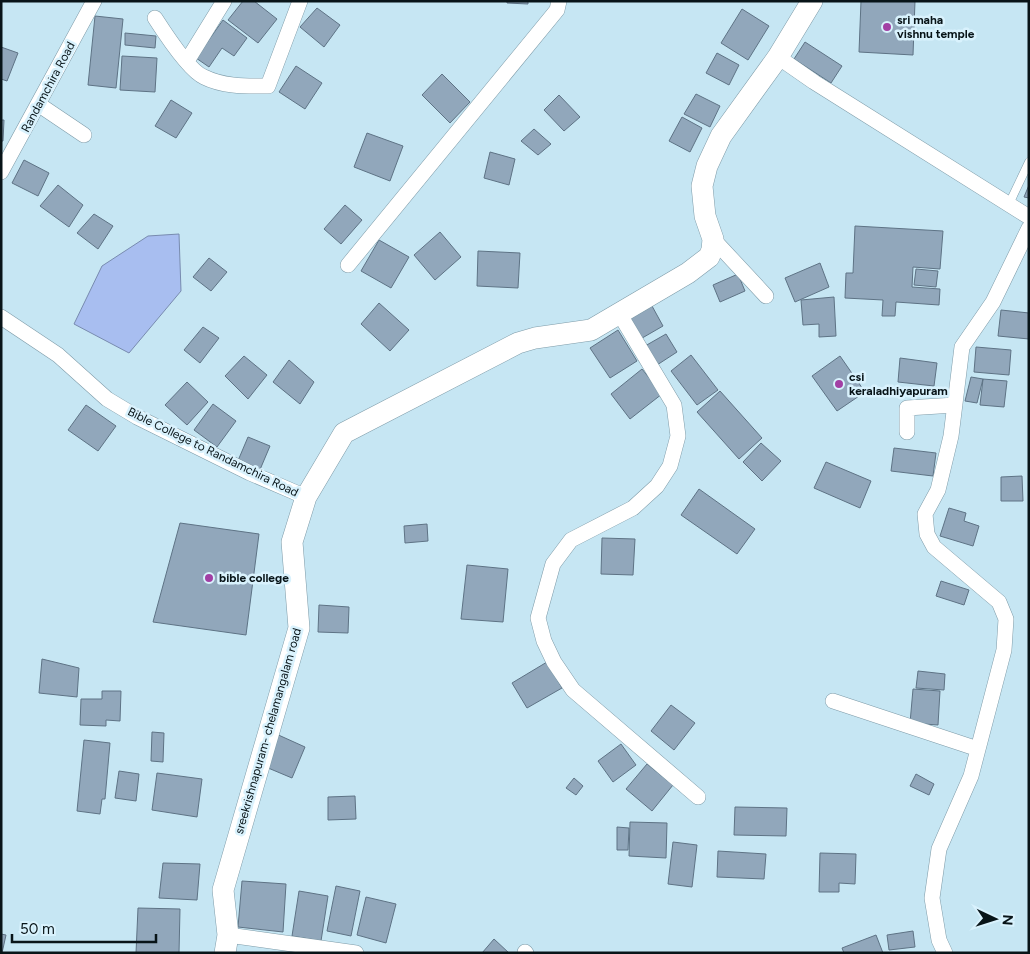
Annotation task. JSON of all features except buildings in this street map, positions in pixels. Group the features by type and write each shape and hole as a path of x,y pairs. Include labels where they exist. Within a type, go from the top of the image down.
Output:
{"street":[{"name":"Randamchira Road","path":"3,166 94,1"},
{"path":"187,61 224,1"},
{"path":"155,18 173,45 202,77 233,85 268,86 300,1"},
{"path":"348,265 557,10 559,1"},
{"path":"766,296 713,239 702,201 702,186 707,166 721,136 778,57 812,1"},
{"path":"778,57 814,82 1029,217"},
{"path":"38,104 84,135"},
{"path":"945,953 938,940 932,898 939,848 971,776 1004,650 1006,619 999,602 934,547 927,534 925,514 938,490 951,436 962,348 993,302 1029,228"},
{"name":"sreekrishnapuram- chelamangalam road","path":"226,944 223,890 299,628 292,542 306,497 344,433 456,374 518,344 535,338 590,330 688,273 708,257 712,250 713,239"},
{"path":"619,313 674,405 678,436 670,466 657,486 633,508 571,540 554,564 538,618 544,642 554,662 573,690 698,797"},
{"name":"Bible College to Randamchira Road","path":"1,317 58,355 107,399 137,417 250,473 306,497"},
{"path":"907,432 907,408 955,405"},
{"path":"833,702 978,749"},
{"path":"226,944 356,953"}],"lane":[{"path":"1009,204 1029,162"}],"water":[{"path":"179,234 181,291 129,353 74,324 102,266 148,236"}],"place":[{"name":"sri maha vishnu temple","path":"887,27"},
{"name":"csi keraladhiyapuram","path":"839,384"},
{"name":"bible college","path":"209,578"}]}
